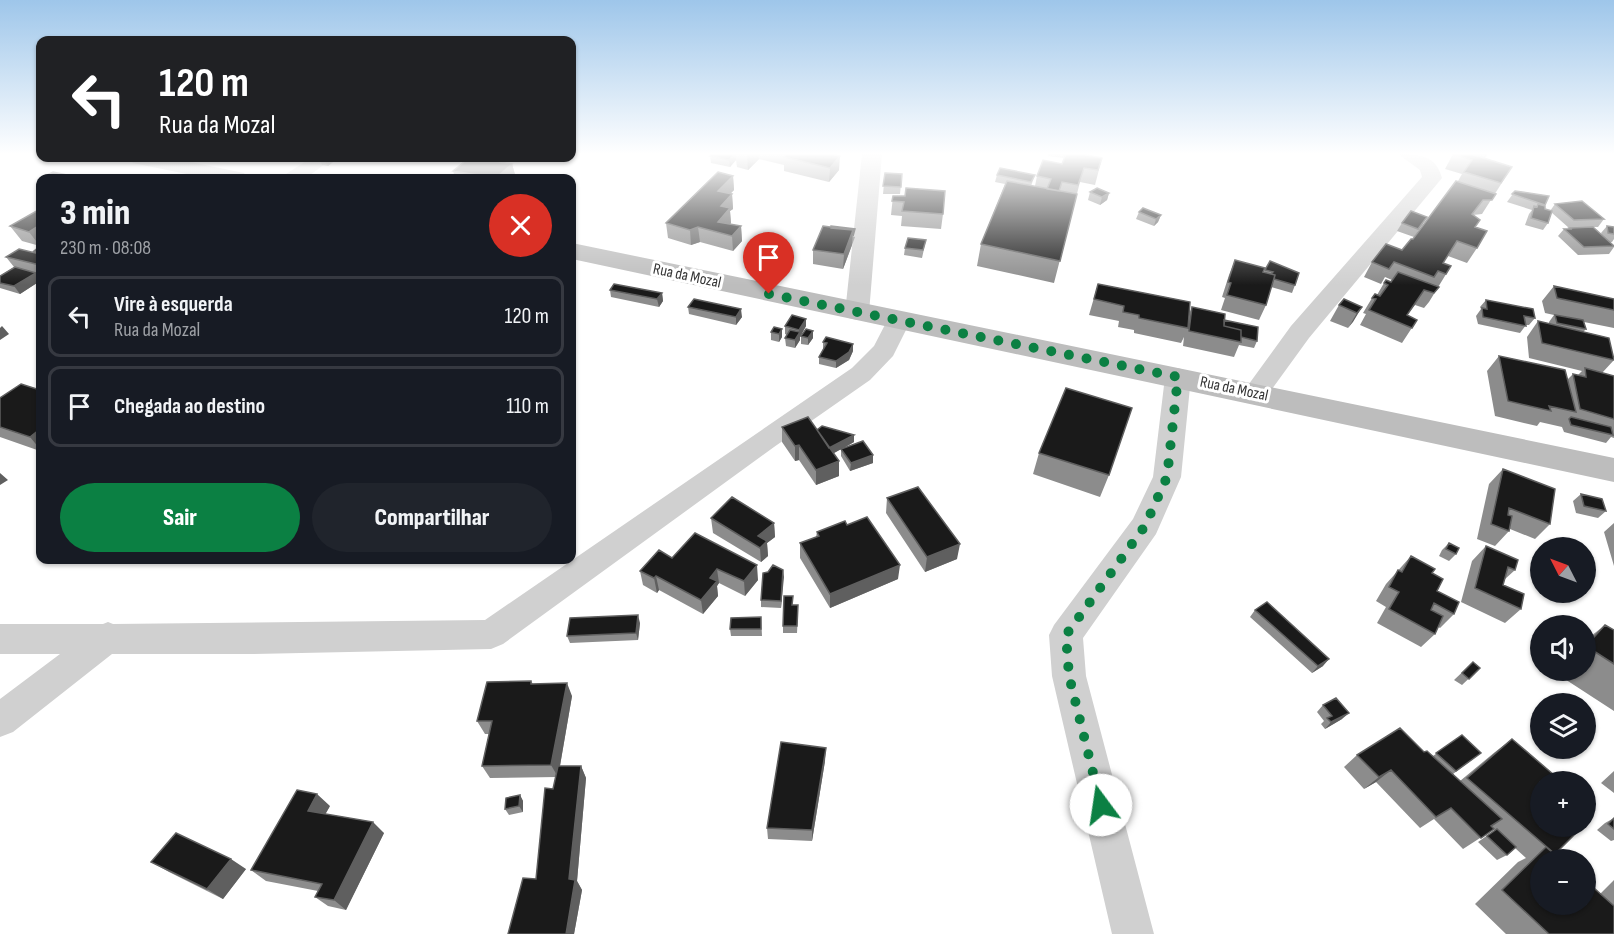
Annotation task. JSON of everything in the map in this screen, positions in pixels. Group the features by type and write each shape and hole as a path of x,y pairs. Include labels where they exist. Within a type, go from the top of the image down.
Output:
{"main road":[{"name":"Rua da Mozal","path":"576,252 857,313 1178,377 1614,470"}],"street":[{"path":"857,313 868,198"},
{"path":"1255,394 1300,332 1415,198"},
{"path":"0,639 252,639 491,634 861,374 884,350 899,320"},
{"path":"1133,934 1069,676 1066,635 1145,526 1167,477 1178,377"},
{"path":"0,720 108,638"}],"building":[{"path":"692,198 729,198 721,206 730,208 718,222 741,226 732,236 698,227 690,230 666,223"},
{"path":"893,198 944,198 943,214 902,211 904,202 892,201"},
{"path":"1000,198 1076,198 1060,261 981,244"},
{"path":"1444,198 1494,198 1492,200 1483,200 1472,214 1480,220 1475,227 1487,231 1477,248 1457,241 1443,263 1451,266 1446,274 1438,271 1434,277 1394,262 1389,269 1372,262 1386,244 1402,250"},
{"path":"1523,198 1548,198 1545,205"},
{"path":"1582,201 1604,219 1574,220 1555,204"},
{"path":"1538,204 1552,211 1548,223 1531,218 1534,206 1537,207"},
{"path":"1143,208 1161,215 1156,219 1139,212"},
{"path":"36,211 36,228 29,232 10,226"},
{"path":"1411,211 1427,217 1418,229 1402,223"},
{"path":"823,226 853,230 844,254 813,250"},
{"path":"831,226 855,229 853,236 853,230 831,228"},
{"path":"1607,226 1614,227 1614,234 1608,233"},
{"path":"1593,227 1614,246 1584,247 1564,229 1572,229 1570,228"},
{"path":"908,238 926,240 923,250 905,248"},
{"path":"19,249 36,253 36,264 6,257"},
{"path":"1235,260 1265,268 1263,272 1275,275 1266,305 1227,295 1231,283 1228,282"},
{"path":"1270,261 1299,273 1295,285 1274,279 1275,275 1271,274 1273,272 1265,270"},
{"path":"15,267 36,273 14,286 0,283 0,276"},
{"path":"1398,272 1439,287 1434,293 1424,290 1407,315 1417,320 1412,328 1369,310 1376,299 1372,298 1375,294 1380,296 1388,285 1384,283 1386,280 1391,282"},
{"path":"614,284 662,293 657,299 610,290"},
{"path":"1098,284 1190,302 1188,328 1139,318 1139,315 1123,312 1124,306 1094,299"},
{"path":"1554,286 1614,299 1614,310 1557,298"},
{"path":"694,299 741,309 736,317 688,307"},
{"path":"1344,299 1362,307 1357,313 1339,305"},
{"path":"1486,300 1533,309 1535,318 1524,316 1526,326 1483,317 1482,308 1487,309"},
{"path":"1192,307 1225,314 1224,326 1241,330 1241,342 1189,331"},
{"path":"792,315 806,319 799,330 785,326"},
{"path":"1555,315 1583,320 1586,329 1557,323"},
{"path":"1224,320 1258,327 1257,341 1241,337 1241,330 1224,326"},
{"path":"1538,321 1609,338 1614,360 1542,343"},
{"path":"774,327 782,329 779,334 771,332"},
{"path":"806,329 813,331 808,338 801,336"},
{"path":"790,330 800,332 795,340 785,338"},
{"path":"826,337 853,344 849,352 836,361 819,357 827,343 823,342"},
{"path":"1499,356 1565,370 1576,412 1549,406 1551,411 1508,401"},
{"path":"1585,368 1614,376 1614,419 1580,409 1573,374 1586,377"},
{"path":"21,384 36,389 36,432 30,437 0,427 0,398"},
{"path":"1066,388 1132,408 1109,475 1039,453"},
{"path":"808,417 839,461 816,470 799,445 795,446 782,427"},
{"path":"1571,417 1611,427 1613,435 1571,425 1569,419"},
{"path":"822,426 854,435 829,448 817,430"},
{"path":"863,441 873,455 851,463 841,449"},
{"path":"1503,469 1555,489 1550,524 1509,508 1508,515 1512,516 1509,531 1491,524"},
{"path":"918,487 960,544 927,557 887,498"},
{"path":"1581,494 1602,499 1606,511 1584,506"},
{"path":"732,497 774,523 758,536 767,541 760,548 711,518"},
{"path":"867,517 900,565 830,594 800,543 819,536 817,532 845,521 847,525"},
{"path":"695,533 757,565 744,581 717,569 710,578 717,581 701,600 656,576 654,578 640,571 659,550 672,558"},
{"path":"1449,543 1459,548 1456,554 1446,549"},
{"path":"1486,546 1518,560 1515,570 1508,567 1503,585 1524,594 1521,609 1475,588"},
{"path":"1411,556 1435,569 1432,573 1443,579 1437,591 1459,602 1454,614 1434,603 1431,610 1443,616 1435,634 1389,609 1399,592 1389,587 1398,570 1402,572"},
{"path":"773,565 783,570 781,601 761,600 763,573 768,572"},
{"path":"784,596 793,596 792,605 798,605 797,626 783,626"},
{"path":"1267,602 1329,659 1318,666 1255,610"},
{"path":"638,615 636,633 567,636 570,618"},
{"path":"761,617 761,629 730,629 731,618"},
{"path":"1605,625 1614,630 1614,664 1596,652 1596,635"},
{"path":"1473,662 1480,668 1469,679 1462,673"},
{"path":"531,681 531,684 567,683 551,765 482,766 492,721 477,721 487,682"},
{"path":"1336,698 1349,713 1331,722 1327,718 1332,716 1323,705"},
{"path":"1400,728 1424,752 1427,751 1502,819 1491,826 1494,829 1481,838 1451,808 1436,817 1391,770 1379,777 1357,755"},
{"path":"1462,735 1481,753 1456,771 1436,753"},
{"path":"1512,739 1530,754 1530,759 1535,759 1549,771 1530,771 1530,832 1467,778"},
{"path":"781,742 826,748 812,830 767,828"},
{"path":"558,766 581,766 569,879 575,880 566,934 508,934 523,878 536,879 545,788 553,789"},
{"path":"297,790 317,794 308,811 373,822 334,900 315,897 322,884 251,870"},
{"path":"520,795 519,806 505,809 506,798"},
{"path":"1614,818 1614,829 1608,824"},
{"path":"1497,829 1516,847 1507,855 1487,836"},
{"path":"176,833 231,859 207,889 151,862"},
{"path":"1535,837 1572,837 1560,849 1549,849"},
{"path":"1530,863 1530,915 1596,915 1596,890 1614,906 1614,934 1549,934 1502,890"}],"route":[{"path":"769,294 1178,377 1167,477 1145,526 1066,635 1069,676 1101,805"}]}
